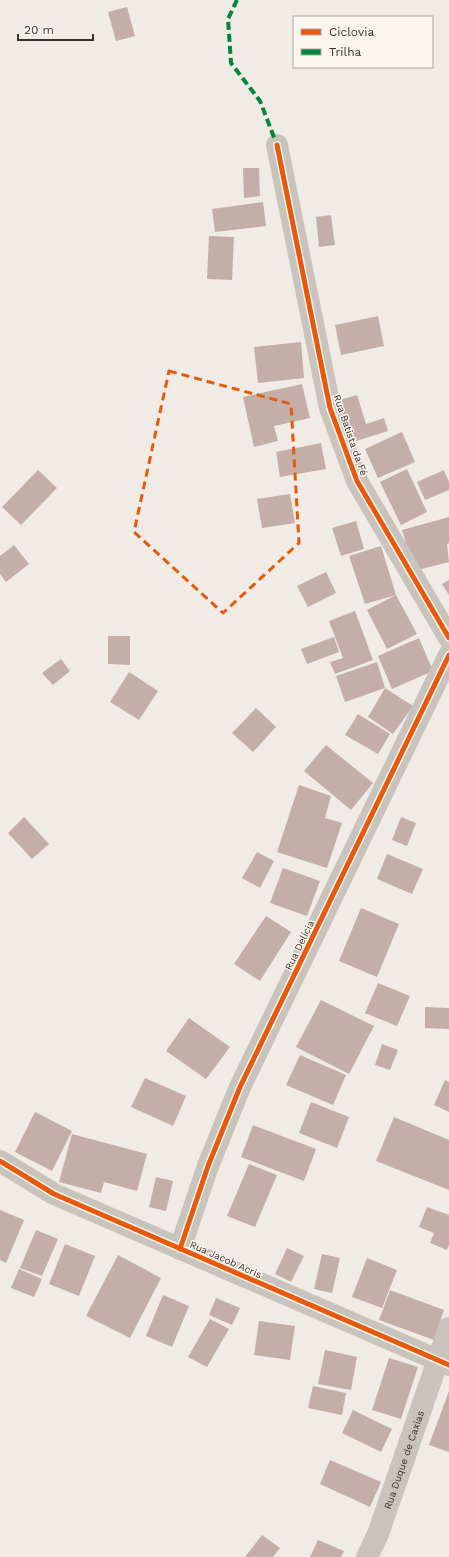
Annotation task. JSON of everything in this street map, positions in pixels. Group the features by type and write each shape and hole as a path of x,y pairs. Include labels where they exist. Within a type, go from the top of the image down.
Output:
{"street":[{"name":"Rua Batista da Fé","path":"277,145 330,408 357,481 449,638"},
{"name":"Rua Delícia","path":"180,1249 208,1166 240,1087 449,655"},
{"name":"Rua Jacob Acris","path":"0,1161 54,1194 444,1363"},
{"path":"444,1363 449,1328"},
{"name":"Rua Duque de Caxias","path":"367,1557 378,1534 444,1363"}],"highlighted area":[{"path":"169,371 291,404 299,543 223,613 134,532"}],"building":[{"path":"127,7 135,36 116,41 108,12"},
{"path":"243,168 259,168 260,196 244,198"},
{"path":"263,202 266,226 215,232 212,209"},
{"path":"331,215 335,245 319,247 316,217"},
{"path":"209,236 234,237 232,280 207,279"},
{"path":"378,316 384,346 341,355 335,325"},
{"path":"301,342 304,378 258,383 254,347"},
{"path":"302,384 310,418 274,426 278,441 254,447 243,397"},
{"path":"357,395 366,424 384,418 388,431 353,442 340,400"},
{"path":"402,432 415,462 378,478 365,449"},
{"path":"321,443 326,469 280,477 276,452"},
{"path":"407,469 427,512 401,525 380,482"},
{"path":"38,470 57,488 21,525 2,507"},
{"path":"444,470 449,482 449,490 425,500 417,482"},
{"path":"290,494 295,523 262,528 257,499"},
{"path":"449,517 449,543 447,544 449,562 414,571 402,530"},
{"path":"356,521 364,549 341,556 332,528"},
{"path":"14,545 29,564 6,582 0,574 0,556"},
{"path":"381,546 396,595 365,604 349,556"},
{"path":"326,572 336,593 308,607 297,586"},
{"path":"449,580 449,595 442,584"},
{"path":"396,595 417,634 387,649 367,610"},
{"path":"355,611 373,660 335,674 330,662 343,658 329,621"},
{"path":"108,636 130,636 130,665 108,664"},
{"path":"334,637 339,652 307,664 301,649"},
{"path":"419,638 433,671 392,689 378,656"},
{"path":"61,659 70,671 53,685 42,673"},
{"path":"377,662 385,688 345,702 336,676"},
{"path":"129,672 158,691 139,720 110,702"},
{"path":"385,688 413,706 393,734 368,717"},
{"path":"256,708 276,727 253,752 232,733"},
{"path":"358,714 390,734 378,754 345,735"},
{"path":"326,745 373,783 351,810 304,771"},
{"path":"299,785 331,796 325,818 342,823 327,868 277,852"},
{"path":"24,817 49,844 32,859 8,833"},
{"path":"401,817 416,823 407,846 392,840"},
{"path":"257,852 274,861 260,888 242,878"},
{"path":"387,854 423,869 412,894 377,879"},
{"path":"283,868 320,881 307,916 270,903"},
{"path":"361,908 399,924 377,977 339,961"},
{"path":"266,916 291,932 260,981 234,964"},
{"path":"378,983 410,996 397,1026 365,1013"},
{"path":"321,1000 374,1026 349,1074 296,1047"},
{"path":"425,1007 449,1008 449,1029 425,1028"},
{"path":"189,1018 230,1047 206,1079 166,1051"},
{"path":"382,1044 398,1050 390,1070 375,1065"},
{"path":"300,1055 346,1075 333,1105 286,1085"},
{"path":"145,1078 186,1096 173,1126 131,1107"},
{"path":"445,1080 449,1082 449,1112 434,1105"},
{"path":"311,1102 349,1117 337,1148 299,1133"},
{"path":"35,1112 72,1131 52,1171 15,1152"},
{"path":"394,1117 449,1140 449,1190 376,1161"},
{"path":"253,1125 316,1149 304,1181 241,1157"},
{"path":"72,1134 147,1154 137,1191 104,1182 101,1193 59,1182"},
{"path":"249,1164 277,1175 255,1227 227,1216"},
{"path":"156,1177 173,1181 166,1211 149,1207"},
{"path":"427,1207 449,1215 449,1245 447,1250 430,1243 434,1233 419,1227"},
{"path":"0,1210 24,1220 6,1263 0,1260"},
{"path":"36,1230 58,1239 42,1276 20,1268"},
{"path":"65,1244 95,1256 79,1296 49,1284"},
{"path":"287,1248 304,1256 291,1282 275,1274"},
{"path":"322,1254 340,1258 332,1293 314,1289"},
{"path":"118,1255 161,1278 130,1338 86,1316"},
{"path":"367,1258 397,1270 382,1308 352,1297"},
{"path":"19,1269 42,1279 34,1297 11,1288"},
{"path":"390,1290 444,1310 434,1340 379,1320"},
{"path":"163,1295 189,1306 172,1347 146,1336"},
{"path":"216,1298 240,1308 232,1325 209,1315"},
{"path":"210,1319 229,1329 207,1367 188,1357"},
{"path":"259,1321 295,1326 290,1360 254,1355"},
{"path":"325,1350 357,1357 351,1390 318,1384"},
{"path":"389,1358 418,1367 401,1419 372,1410"},
{"path":"313,1386 346,1393 342,1415 308,1408"},
{"path":"449,1391 449,1452 429,1445"},
{"path":"353,1410 392,1429 381,1452 342,1433"},
{"path":"330,1460 381,1482 370,1507 320,1484"},
{"path":"262,1535 280,1548 273,1557 245,1557"},
{"path":"318,1540 344,1551 341,1557 310,1557"}],"marked path":[{"path":"237,0 228,19 231,63 260,101 277,145"}],"cycle path":[{"path":"277,145 330,408 357,481 449,638"},
{"path":"180,1249 208,1166 240,1087 449,655"},
{"path":"0,1161 54,1194 449,1365"}]}
